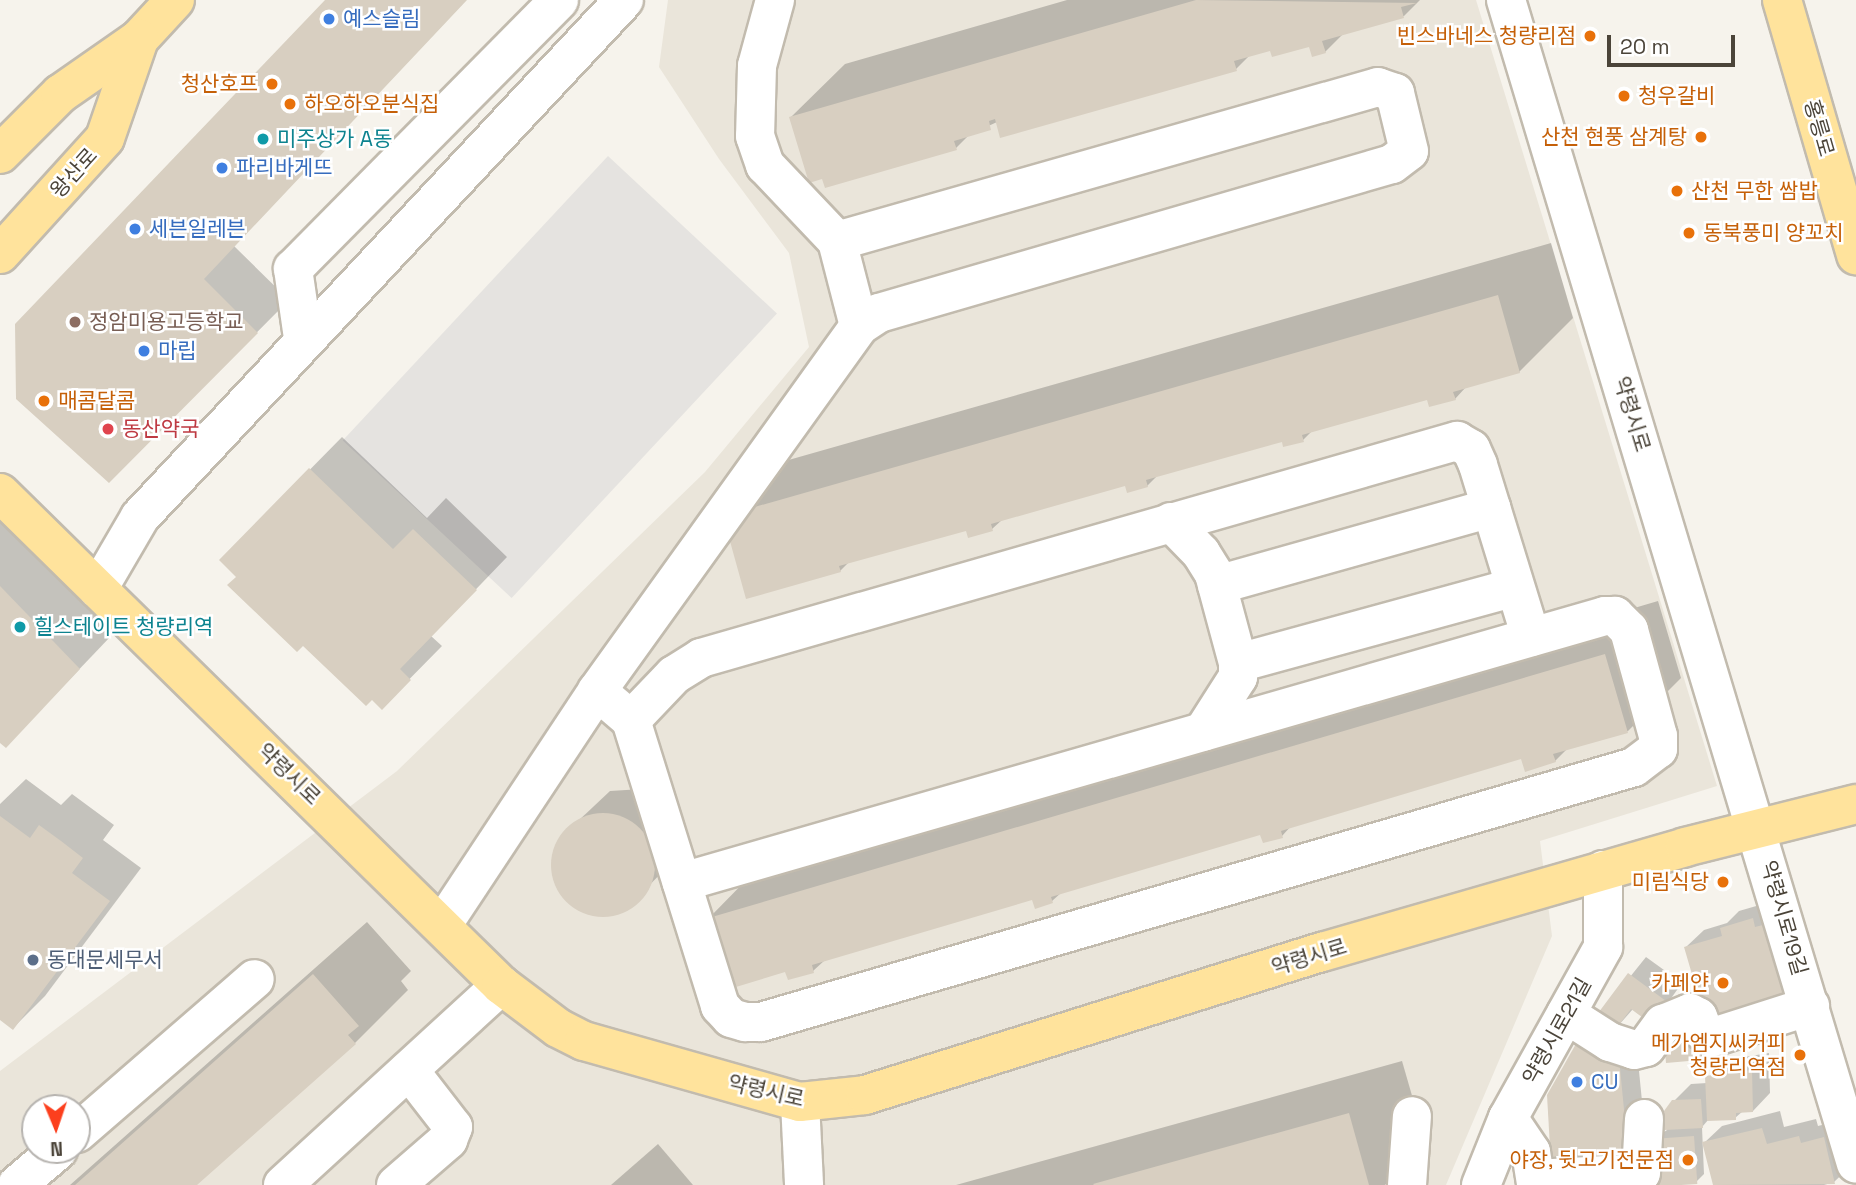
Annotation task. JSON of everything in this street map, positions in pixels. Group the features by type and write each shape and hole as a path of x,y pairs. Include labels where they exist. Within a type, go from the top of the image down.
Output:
{"main road":[{"name":"왕산로","path":"0,154 60,94 139,39 175,0"},
{"name":"홍릉로","path":"1782,0 1856,255"},
{"name":"왕산로","path":"0,254 105,138 139,39"},
{"name":"약령시로","path":"0,494 443,924 501,985 558,1028 584,1041 800,1102 865,1095 1322,952 1603,870 1856,804"}],"street":[{"path":"303,338 293,269 559,0"},
{"path":"98,589 140,517 303,338 624,0"},
{"path":"775,0 757,66 755,136 765,165 836,241 859,326"},
{"name":"약령시로","path":"1506,0 1758,829"},
{"path":"443,924 597,691 859,326 879,313 1392,164 1404,158 1409,145 1395,93 1378,87 836,241"},
{"path":"631,720 674,675 701,658 1457,441 1471,449 1531,637"},
{"path":"1217,585 1491,508"},
{"path":"1171,522 1208,562 1238,663 1238,677 1203,732"},
{"path":"1238,663 1515,586"},
{"path":"597,691 631,720 719,1006 731,1018 761,1022 1647,760 1658,749 1658,736 1624,622 1605,616 682,882"},
{"name":"약령시로19길","path":"1758,829 1856,1164"},
{"name":"약령시로21길","path":"1481,1185 1508,1118 1603,947 1603,870"},
{"path":"91,1121 255,979"},
{"path":"283,1185 501,985"},
{"path":"1566,1014 1611,1042 1634,1050 1646,1047 1663,1024 1689,1013 1698,1017 1704,1032 1713,1037 1810,1006"},
{"path":"396,1185 448,1140 453,1127 409,1070"},
{"path":"800,1102 807,1183"},
{"path":"1407,1185 1412,1116"},
{"path":"1508,1118 1531,1152 1536,1182 1641,1173 1644,1119"},
{"path":"18,1185 42,1164"}],"shaded area":[{"path":"668,0 1476,0 1717,786 1540,841 1552,936 1446,1185 0,1185 0,1071 397,771 705,472 809,347 789,253 719,159 659,67"},
{"path":"608,156 777,314 512,598 343,440"}],"building":[{"name":"미주상가 A동","path":"325,0 467,0 204,279 258,333 109,483 16,399 15,324"},
{"path":"1196,0 1417,3 1401,7 1404,18 1322,41 1326,53 1312,57 1309,47 1272,57 1270,51 1234,61 1237,71 1000,138 995,119 989,121 991,130 954,141 957,150 825,188 822,179 809,183 789,117"},
{"path":"1498,295 1520,373 1453,392 1456,400 1429,407 1427,400 1302,435 1304,442 1283,447 1282,442 1146,480 1148,487 1127,493 1125,486 991,524 993,531 968,538 966,531 839,566 841,572 746,599 723,516"},
{"path":"309,468 393,549 413,529 477,590 400,669 411,680 382,710 372,700 366,706 303,646 297,652 227,585 236,577 219,560"},
{"name":"힐스테이트 청량리역","path":"0,586 80,669 6,748 0,743"},
{"path":"1605,654 1628,733 1553,754 1556,762 1525,772 1521,759 1281,831 1283,838 1263,843 1260,835 1051,897 1053,903 1035,909 1032,900 812,965 814,973 788,980 785,972 726,990 705,919"},
{"path":"603,813 623,817 640,828 651,845 655,865 651,885 640,902 623,913 603,917 583,913 566,902 555,885 551,865 555,845 566,828 583,817"},
{"name":"동대문세무서","path":"0,816 30,838 39,825 83,858 72,873 110,901 13,1030 0,1020"},
{"path":"1753,918 1755,927 1763,925 1787,1006 1708,1029 1684,947 1722,936 1720,928"},
{"path":"1628,973 1666,1001 1650,1023 1631,1009 1609,1038 1590,1024"},
{"path":"313,974 359,1026 348,1035 356,1044 197,1185 75,1185"},
{"path":"1700,1027 1703,1060 1666,1063 1663,1030"},
{"path":"1577,1042 1619,1058 1629,1161 1551,1165 1547,1095"},
{"path":"1752,1070 1753,1112 1736,1113 1736,1120 1707,1121 1705,1076"},
{"path":"1701,1099 1703,1128 1665,1130 1664,1111 1672,1100"},
{"path":"1349,1113 1369,1185 1093,1184"},
{"path":"1762,1128 1767,1144 1799,1136 1801,1143 1824,1137 1835,1184 1713,1185 1702,1142"},
{"path":"1694,1136 1697,1184 1655,1185 1652,1139"}],"place":[{"name":"예스슬림","path":"329,19"},
{"name":"빈스바네스 청량리점","path":"1590,36"},
{"name":"청산호프","path":"272,84"},
{"name":"청우갈비","path":"1624,96"},
{"name":"하오하오분식집","path":"290,104"},
{"name":"산천 현풍 삼계탕","path":"1701,137"},
{"name":"미주상가 A동","path":"263,139"},
{"name":"파리바게뜨","path":"222,168"},
{"name":"산천 무한 쌈밥","path":"1677,191"},
{"name":"세븐일레븐","path":"135,229"},
{"name":"동북풍미 양꼬치","path":"1689,233"},
{"name":"정암미용고등학교","path":"75,322"},
{"name":"마립","path":"144,351"},
{"name":"매콤달콤","path":"44,401"},
{"name":"동산약국","path":"108,429"},
{"name":"힐스테이트 청량리역","path":"20,627"},
{"name":"미림식당","path":"1723,882"},
{"name":"동대문세무서","path":"33,960"},
{"name":"카페얀","path":"1723,983"},
{"name":"메가엠지씨커피 청량리역점","path":"1800,1055"},
{"name":"CU","path":"1577,1082"},
{"name":"야장, 뒷고기전문점","path":"1688,1160"}]}
